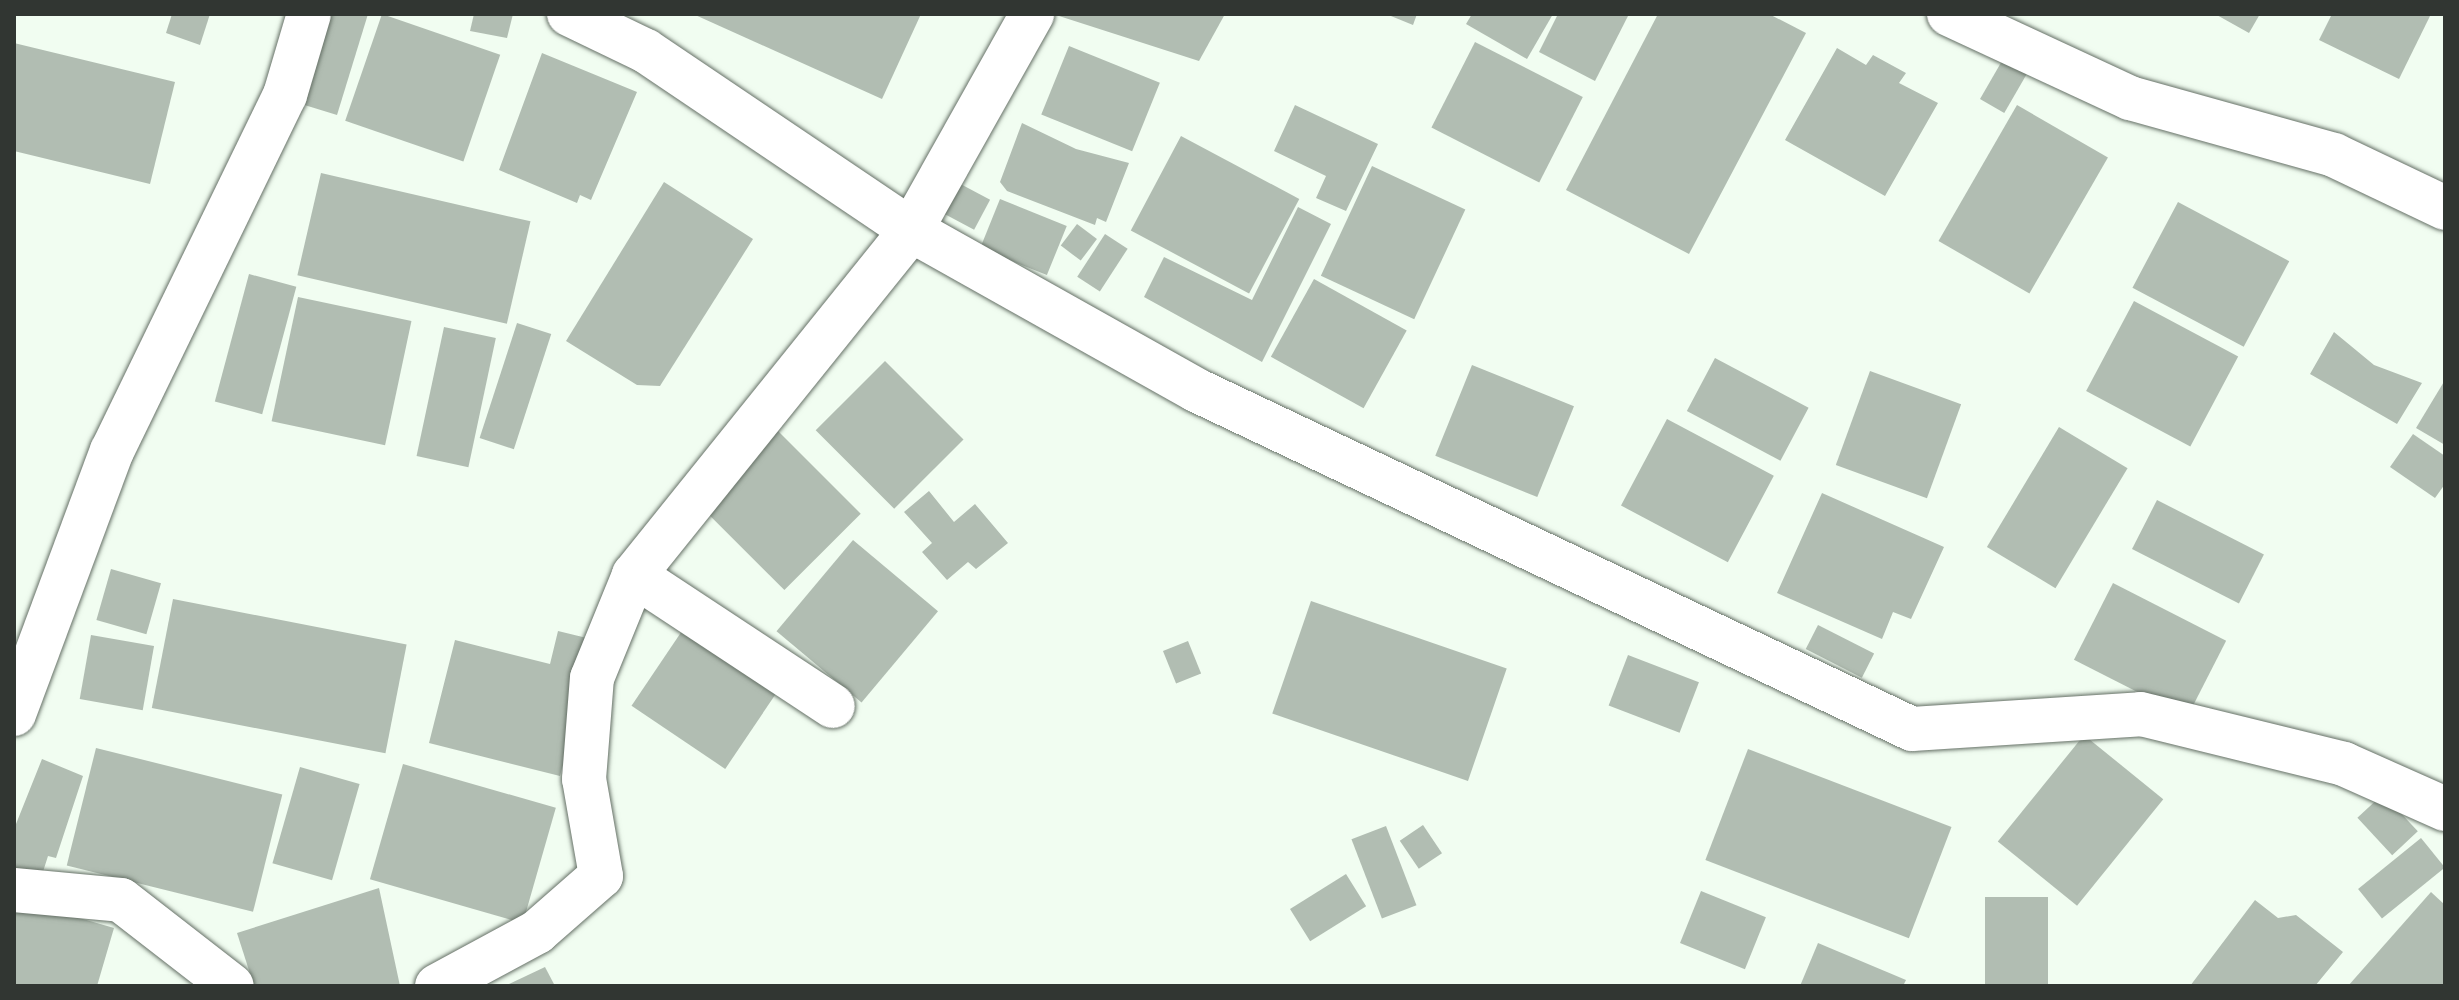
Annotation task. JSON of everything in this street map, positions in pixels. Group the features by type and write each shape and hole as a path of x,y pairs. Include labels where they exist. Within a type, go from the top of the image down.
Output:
{"street":[{"path":"14,714 112,451 285,95 309,14"},
{"path":"569,14 646,51 911,230 1196,390 1912,729 2141,714 2344,764 2445,809"},
{"path":"437,986 537,932 601,876 584,779 592,678 634,575 911,230 1032,14"},
{"path":"1949,14 2130,98 2334,155 2445,208"},
{"path":"634,575 833,706"},
{"path":"14,890 121,900 232,986"}],"building":[{"path":"172,14 210,14 200,45 166,33"},
{"path":"324,14 368,14 337,115 298,103"},
{"path":"382,14 500,55 463,162 345,121"},
{"path":"474,14 513,14 507,38 470,31"},
{"path":"693,14 921,14 882,99"},
{"path":"1060,14 1225,14 1199,61 1059,16"},
{"path":"1386,14 1417,14 1413,25"},
{"path":"1472,14 1553,14 1527,59 1466,24"},
{"path":"1558,14 1629,14 1595,81 1539,52"},
{"path":"1658,14 1769,14 1806,33 1689,254 1566,190"},
{"path":"2215,14 2260,14 2249,33"},
{"path":"2332,14 2431,14 2399,79 2319,40"},
{"path":"1475,42 1583,97 1539,182 1431,128"},
{"path":"14,43 175,82 150,184 14,151"},
{"path":"1069,46 1160,83 1132,151 1041,115"},
{"path":"1837,48 1866,65 1873,55 1906,73 1899,83 1938,103 1885,196 1785,140"},
{"path":"542,53 637,92 591,200 580,195 577,203 499,170"},
{"path":"2006,54 2030,68 2004,113 1980,99"},
{"path":"1295,105 1378,144 1346,211 1316,198 1326,176 1274,151"},
{"path":"2017,105 2108,157 2029,293 1938,241"},
{"path":"1022,123 1076,149 1129,163 1106,222 1097,218 1095,225 1007,191 1000,182"},
{"path":"1181,136 1299,199 1249,293 1131,230"},
{"path":"1372,166 1465,210 1414,319 1321,276"},
{"path":"321,173 530,221 507,324 297,275"},
{"path":"953,180 990,200 974,230 937,210"},
{"path":"664,182 753,239 660,386 637,385 566,341"},
{"path":"1000,199 1067,226 1047,275 980,248"},
{"path":"2178,202 2289,261 2244,347 2132,288"},
{"path":"1298,207 1331,224 1262,362 1144,297 1164,257 1252,300"},
{"path":"1077,224 1097,239 1081,261 1061,246"},
{"path":"1105,234 1128,249 1100,291 1077,277"},
{"path":"249,274 296,287 262,414 215,402"},
{"path":"1314,279 1407,330 1364,408 1271,357"},
{"path":"298,297 411,321 385,445 272,421"},
{"path":"2134,301 2238,356 2190,446 2086,391"},
{"path":"517,323 551,334 514,449 480,438"},
{"path":"444,327 496,338 468,467 417,456"},
{"path":"2334,332 2374,365 2422,383 2397,424 2310,374"},
{"path":"1715,358 1809,408 1780,461 1687,411"},
{"path":"885,361 963,439 894,509 816,430"},
{"path":"1472,365 1574,406 1537,497 1435,456"},
{"path":"1870,371 1961,404 1927,498 1836,465"},
{"path":"2445,380 2445,445 2416,428"},
{"path":"1667,419 1774,476 1728,562 1621,506"},
{"path":"2059,427 2128,468 2055,588 1987,547"},
{"path":"778,431 861,514 784,590 702,507"},
{"path":"2413,434 2445,456 2445,484 2435,498 2390,467"},
{"path":"929,491 954,522 975,504 1008,543 976,569 968,562 947,580 922,552 932,543 904,512"},
{"path":"1822,493 1944,547 1911,619 1893,612 1882,639 1777,593"},
{"path":"2157,500 2264,554 2239,603 2132,549"},
{"path":"853,540 938,611 862,703 777,631"},
{"path":"111,569 161,583 146,634 96,620"},
{"path":"2113,583 2226,641 2187,717 2074,660"},
{"path":"173,599 407,644 385,753 152,708"},
{"path":"1311,601 1507,668 1468,781 1272,714"},
{"path":"688,622 782,685 725,769 632,706"},
{"path":"1818,625 1874,654 1862,678 1806,649"},
{"path":"558,631 595,640 560,776 429,743 455,640 550,664"},
{"path":"91,635 154,646 143,710 80,699"},
{"path":"1188,641 1201,673 1176,684 1163,651"},
{"path":"1628,655 1699,682 1680,733 1609,705"},
{"path":"2084,735 2163,799 2077,906 1998,841"},
{"path":"96,748 282,794 253,912 67,865"},
{"path":"1748,749 1952,827 1909,938 1705,860"},
{"path":"42,759 83,776 56,858 48,856 41,878 14,870 14,829"},
{"path":"403,764 556,808 523,923 370,879"},
{"path":"300,767 360,784 332,880 272,863"},
{"path":"2383,794 2418,831 2392,855 2357,818"},
{"path":"1423,825 1442,853 1419,869 1400,841"},
{"path":"1386,826 1416,905 1382,919 1351,839"},
{"path":"2421,838 2445,868 2382,919 2358,889"},
{"path":"1346,874 1366,906 1310,941 1290,909"},
{"path":"379,888 400,986 254,986 237,933"},
{"path":"1701,891 1766,917 1745,969 1680,943"},
{"path":"2431,892 2445,905 2445,986 2348,986"},
{"path":"1985,897 2048,897 2048,986 1985,986"},
{"path":"14,899 114,928 97,986 14,986"},
{"path":"2255,900 2278,918 2296,915 2343,952 2315,986 2190,986"},
{"path":"1818,943 1906,980 1903,986 1800,986"},
{"path":"545,967 555,986 505,986"}]}
